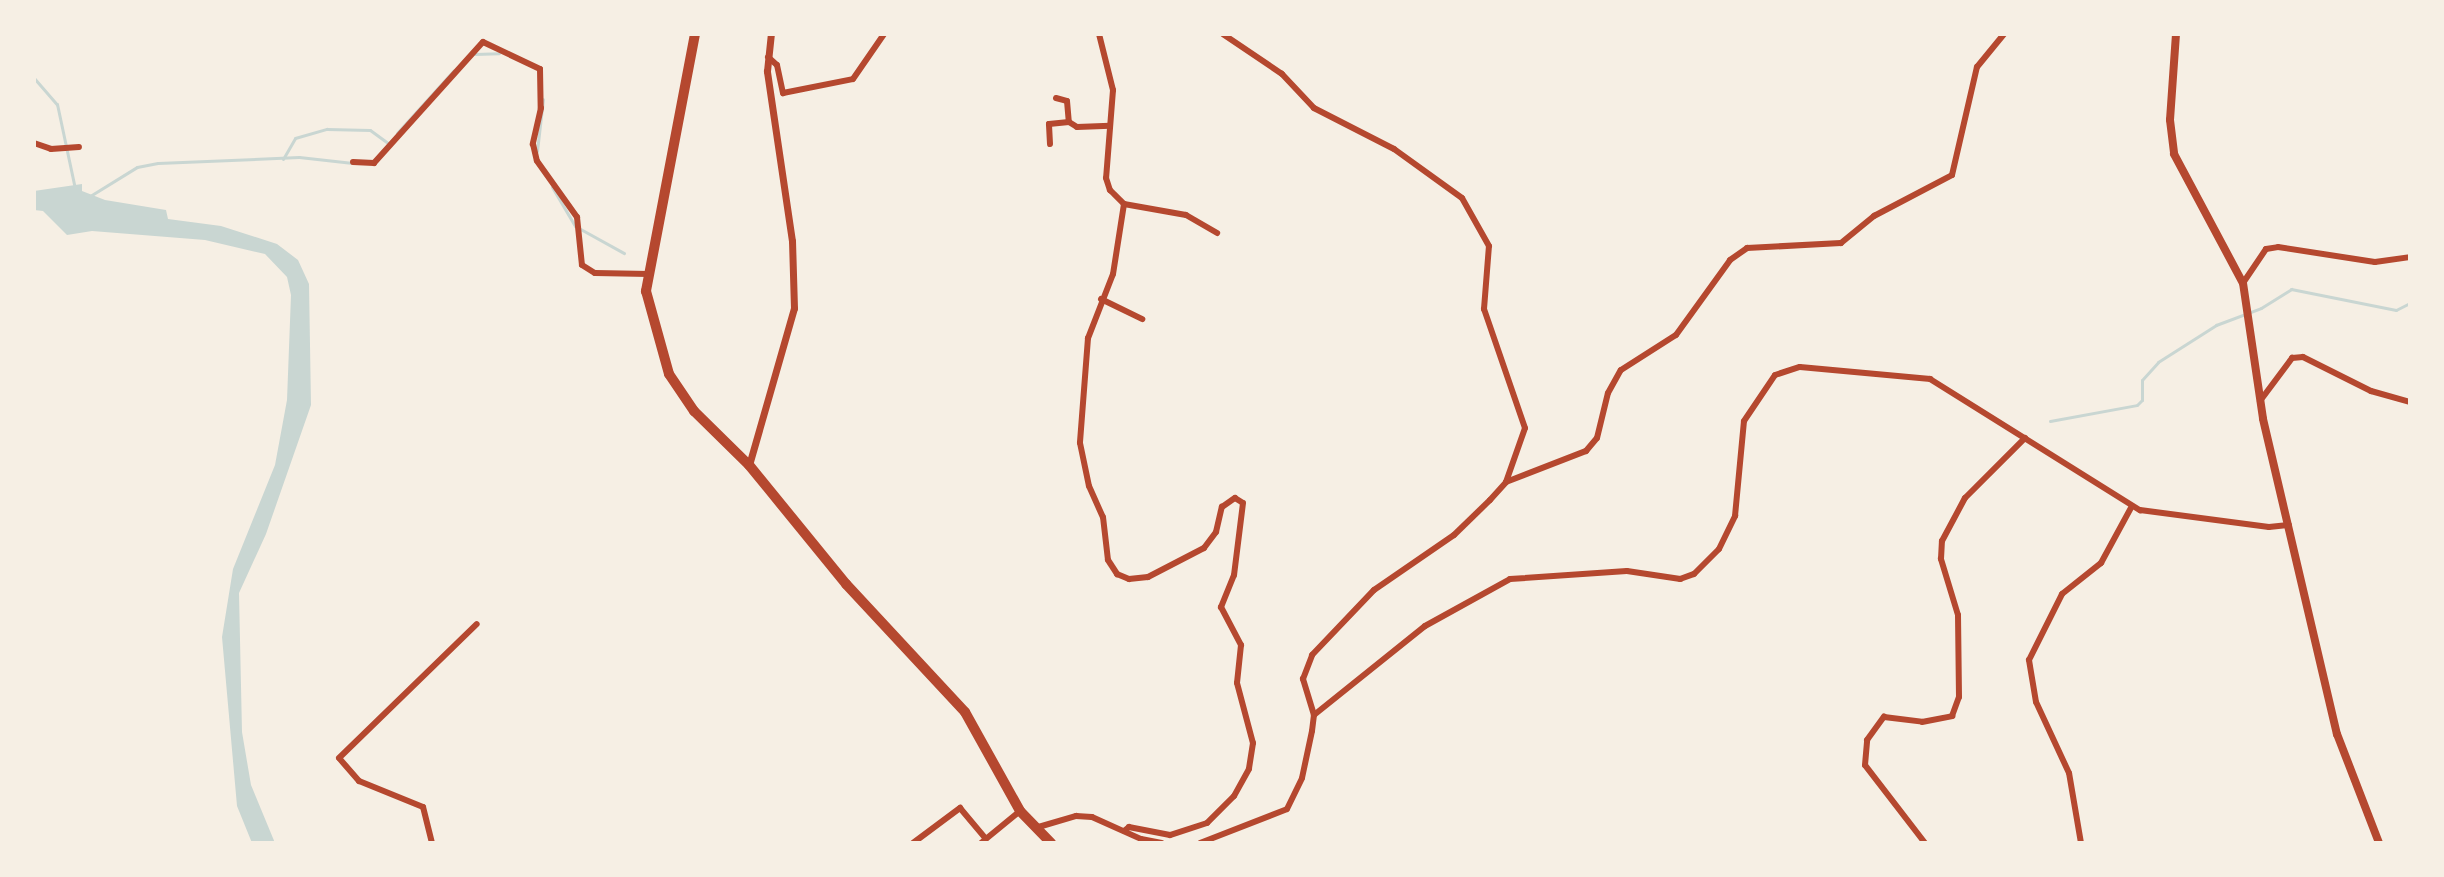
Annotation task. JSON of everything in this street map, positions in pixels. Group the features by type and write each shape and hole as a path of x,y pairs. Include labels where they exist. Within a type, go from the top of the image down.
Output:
{"highway":[{"path":"695,34 646,291 669,374 694,411 749,465 846,584 965,712 1020,811 1051,843"}],"main road":[{"path":"2176,34 2170,120 2174,154 2243,283 2260,401 2337,734 2379,843"}],"street":[{"path":"749,465 794,308 792,241 768,57 771,34"},
{"path":"768,57 777,65 783,93 853,79 884,34"},
{"path":"1099,34 1113,90 1106,178 1124,204 1186,215 1217,233"},
{"path":"1223,34 1282,74 1314,108 1394,149 1462,198 1489,246 1484,309 1525,428 1506,482"},
{"path":"1200,843 1287,809 1302,778 1314,715 1303,679 1312,655 1374,590 1454,535 1506,482 1586,451 1597,438 1608,393 1621,370 1676,335 1730,260 1747,248 1841,243 1874,216 1952,175 1977,67 2004,34"},
{"path":"353,162 374,163 483,42 540,69 541,108 533,144 537,161 577,217 582,265 595,273 649,274"},
{"path":"1056,98 1067,101 1069,122"},
{"path":"1050,144 1049,124 1069,122 1081,128 1110,126"},
{"path":"34,143 62,149 79,147"},
{"path":"1124,204 1116,225 1113,274 1088,338 1080,443 1089,486 1103,517 1108,560 1117,574 1148,577 1204,548 1216,532 1222,507 1235,498 1243,503 1237,562 1221,607 1241,645 1238,694 1253,730 1249,769 1234,796 1207,823 1170,835 1129,827 1124,831"},
{"path":"2243,283 2266,249 2278,247 2375,262 2410,257"},
{"path":"1101,299 1142,319"},
{"path":"2260,401 2292,358 2303,357 2371,391 2410,402"},
{"path":"1314,715 1425,626 1510,579 1627,571 1680,579 1694,574 1719,549 1735,516 1744,421 1762,387 1788,369 1930,379 2132,506 2215,521 2289,525"},
{"path":"1925,843 1865,765 1867,740 1884,717 1922,722 1952,716 1959,697 1958,615 1941,559 1942,541 1965,498 2025,438"},
{"path":"2081,843 2069,773 2036,702 2029,660 2062,594 2101,563 2132,506"},
{"path":"432,843 423,807 391,789 359,781 339,758 477,624"},
{"path":"913,843 960,808 984,841 1020,811"},
{"path":"1035,828 1076,816 1162,843"}],"shaded area":[{"path":"82,184 82,191 105,200 166,210 168,219 221,226 277,244 298,260 309,284 311,405 266,534 239,593 242,732 251,785 275,843 252,843 237,806 222,637 233,569 275,465 287,400 291,295 287,277 265,254 205,240 92,231 67,235 43,211 34,210 34,191"}],"waterway":[{"path":"475,54 499,53"},
{"path":"397,133 453,71"},
{"path":"34,78 57,104 75,189"},
{"path":"537,151 543,99"},
{"path":"283,159 295,138 327,129 370,130 388,143"},
{"path":"90,196 137,167 158,163 299,157 353,163"},
{"path":"552,187 575,226 624,253"},
{"path":"2050,421 2137,405 2142,400 2142,380 2158,362 2216,325 2261,308 2291,289 2396,310 2410,303"}]}
